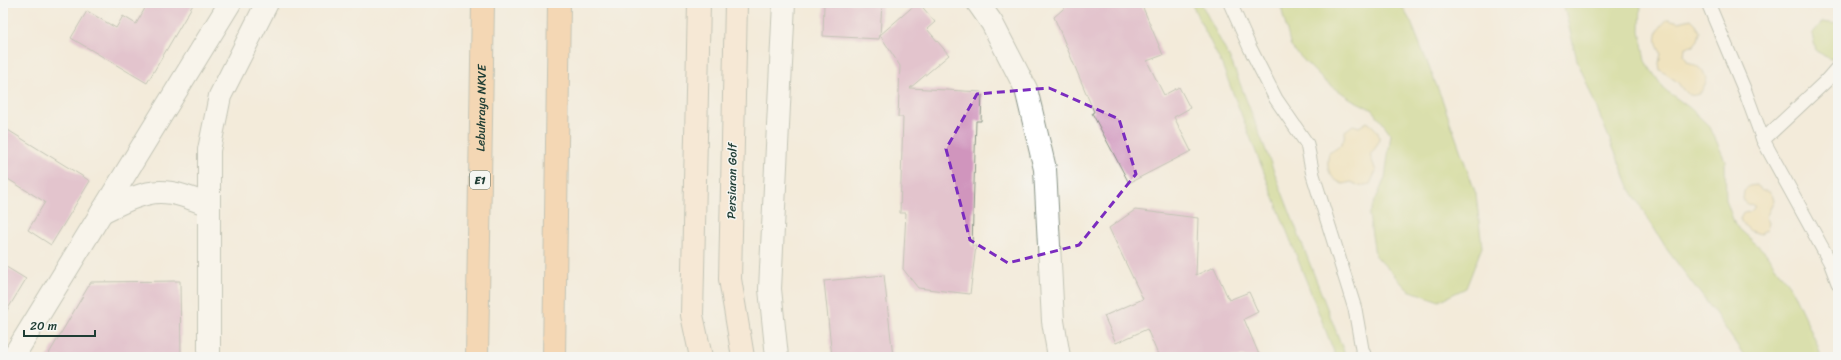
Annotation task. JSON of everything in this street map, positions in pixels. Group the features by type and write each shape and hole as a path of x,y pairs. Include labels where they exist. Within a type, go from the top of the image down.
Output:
{"highway":[{"name":"Lebuhraya NKVE","path":"477,357 483,3"},
{"path":"554,357 559,3"}],"street":[{"path":"13,357 230,3"},
{"path":"208,357 209,150 220,96 267,3"},
{"path":"699,3 692,315 701,357"},
{"name":"Persiaran Golf","path":"736,3 730,279 743,357"},
{"path":"777,357 770,289 784,3"},
{"path":"978,3 992,22 1026,89 1045,169 1053,321 1059,357"},
{"path":"102,212 131,199 160,192 183,196 208,205"}],"lane":[{"path":"1230,3 1250,48 1276,99 1307,144 1313,175 1355,309 1362,349 1365,357"},
{"path":"1708,3 1745,91 1763,140 1830,262 1838,283"},
{"path":"1763,140 1825,82 1838,67"}],"highlighted area":[{"path":"1049,88 1119,119 1136,174 1079,245 1008,263 970,240 946,149 977,94"}],"green space":[{"path":"1191,3 1201,3 1232,63 1346,357 1336,357 1222,65"},
{"path":"1280,3 1400,3 1411,22 1442,99 1476,194 1482,247 1466,288 1439,301 1408,290 1375,255 1369,215 1385,178 1391,134 1373,110 1351,99 1323,80 1291,47"},
{"path":"1563,3 1641,3 1640,31 1645,61 1664,89 1690,108 1710,127 1725,160 1726,200 1735,225 1765,252 1792,290 1818,346 1821,357 1745,357 1715,313 1668,251 1630,189 1577,60"},
{"path":"1822,22 1838,24 1838,56 1830,59 1816,51 1812,34"}],"sand":[{"path":"1668,19 1679,22 1691,19 1696,24 1700,32 1698,40 1693,46 1685,47 1684,56 1688,62 1697,66 1707,78 1703,89 1698,94 1690,95 1686,93 1676,81 1660,70 1659,63 1661,53 1657,43 1657,34 1658,30"},
{"path":"1367,122 1376,130 1379,138 1377,146 1370,155 1376,171 1370,184 1359,186 1351,182 1343,184 1338,182 1329,172 1329,153 1341,145 1344,139 1345,131 1353,125 1359,127"},
{"path":"1757,185 1762,191 1767,191 1770,193 1774,201 1766,217 1769,223 1767,230 1761,234 1749,229 1740,219 1743,213 1750,212 1754,208 1754,205 1747,204 1743,199 1744,191 1749,186"}],"building":[{"path":"148,3 194,3 147,83 71,38 87,11 116,28 123,16 136,24"},
{"path":"824,3 882,3 879,39 823,36"},
{"path":"917,3 919,3 935,22 927,29 949,55 910,88 982,92 981,121 976,121 972,246 976,246 970,294 918,288 903,269 906,213 900,213 903,117 898,117 900,66 880,35"},
{"path":"1070,3 1141,3 1163,55 1147,61 1164,95 1179,87 1190,108 1174,117 1191,151 1129,183 1092,113 1094,112 1054,17"},
{"path":"3,127 90,181 51,245 28,230 45,202 3,176"},
{"path":"1135,210 1198,218 1196,275 1214,267 1229,300 1249,292 1258,312 1244,319 1260,357 1159,357 1147,329 1116,343 1104,316 1143,299 1109,228"},
{"path":"3,265 26,279 3,317"},
{"path":"884,275 893,357 832,357 824,281"},
{"path":"180,281 181,357 47,357 91,282"}]}
